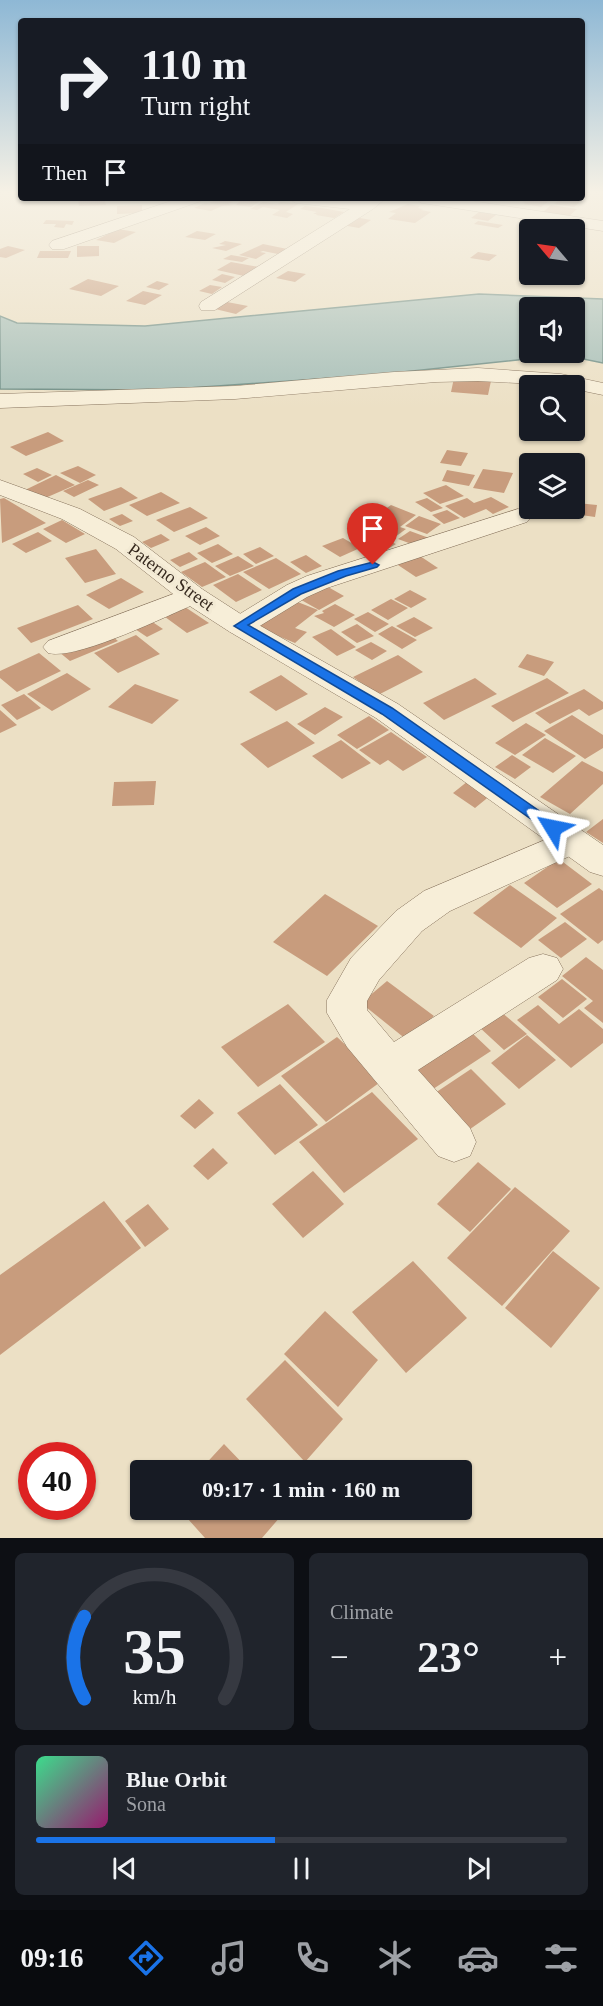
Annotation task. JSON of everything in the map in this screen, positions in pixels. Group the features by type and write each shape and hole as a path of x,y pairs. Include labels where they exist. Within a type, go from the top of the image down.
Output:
{"street":[{"path":"208,306 271,266"},
{"path":"0,401 270,390 429,375 500,373 568,380 603,389"},
{"name":"Paterno Street","path":"0,487 71,514 116,538 192,595 240,626 387,711 603,863"},
{"path":"240,626 297,591 317,582 518,517"},
{"path":"58,647 102,632 192,595"},
{"path":"454,1142 362,1035 347,1013 347,1000 364,969 409,921 437,901 571,841"},
{"path":"389,1067 543,969"}],"water":[{"path":"479,294 553,297 519,297 519,360 374,375 160,390 0,389 0,316 17,323 145,326"},
{"path":"585,298 603,299 603,363 585,359"}],"building":[{"path":"224,266 259,267 244,276 217,270"},
{"path":"288,271 306,274 295,282 276,278"},
{"path":"222,274 235,277 225,283 212,280"},
{"path":"88,279 119,286 101,296 69,289"},
{"path":"157,281 169,284 159,290 146,287"},
{"path":"210,285 222,287 212,294 199,291"},
{"path":"143,291 162,295 145,305 126,301"},
{"path":"227,302 248,306 236,314 215,309"},
{"path":"454,378 491,381 488,395 451,392"},
{"path":"48,432 64,441 26,456 10,447"},
{"path":"447,450 468,453 461,466 440,463"},
{"path":"78,466 96,475 80,483 60,473"},
{"path":"37,468 52,475 38,482 23,474"},
{"path":"483,469 513,473 504,493 473,488"},
{"path":"447,470 475,475 469,486 442,481"},
{"path":"56,475 75,485 43,499 25,490"},
{"path":"88,480 99,485 74,497 63,491"},
{"path":"446,485 464,496 440,504 423,493"},
{"path":"121,487 138,498 104,511 88,499"},
{"path":"161,492 180,503 147,516 129,505"},
{"path":"491,497 509,507 493,514 486,509 464,518 445,506 467,498 474,503"},
{"path":"4,498 46,523 2,543 0,499"},
{"path":"427,498 443,508 431,512 415,502"},
{"path":"585,504 597,505 595,517 585,516"},
{"path":"391,505 416,515 400,527 406,529 395,537 375,530 387,521 374,517"},
{"path":"190,507 208,518 174,532 156,520"},
{"path":"447,510 460,518 444,524 432,515"},
{"path":"122,514 133,521 120,526 109,519"},
{"path":"419,516 441,524 427,534 405,526"},
{"path":"62,520 85,534 66,543 43,529"},
{"path":"206,527 220,536 200,545 185,536"},
{"path":"410,531 429,538 417,546 398,539"},
{"path":"38,532 52,541 26,553 12,544"},
{"path":"161,534 170,540 151,548 142,542"},
{"path":"373,534 396,544 381,553 359,543"},
{"path":"343,538 360,548 340,557 322,546"},
{"path":"218,544 233,554 212,563 197,553"},
{"path":"260,547 274,556 256,564 243,554"},
{"path":"96,549 116,574 85,583 65,558"},
{"path":"189,552 198,559 180,567 170,560"},
{"path":"417,554 438,568 416,577 395,563"},
{"path":"306,555 322,566 306,573 290,562"},
{"path":"238,556 254,566 230,576 215,566"},
{"path":"276,558 301,574 269,589 243,572"},
{"path":"205,562 226,577 202,587 181,572"},
{"path":"238,574 262,590 236,602 213,585"},
{"path":"121,578 144,592 109,609 86,595"},
{"path":"321,583 344,596 319,610 296,597"},
{"path":"410,590 427,599 411,608 394,599"},
{"path":"290,599 318,610 295,628 307,632 295,643 254,626"},
{"path":"391,599 408,608 388,620 371,610"},
{"path":"335,604 355,615 334,627 314,616 324,613 322,611"},
{"path":"78,605 93,619 31,643 17,628"},
{"path":"182,605 209,623 187,633 161,614"},
{"path":"368,612 389,624 375,632 354,619"},
{"path":"145,617 163,629 147,637 129,625"},
{"path":"414,617 433,628 415,637 396,626"},
{"path":"357,624 374,636 357,643 341,632"},
{"path":"392,626 417,640 402,649 378,634"},
{"path":"331,629 356,647 337,656 312,637"},
{"path":"106,631 118,641 70,661 59,652"},
{"path":"136,635 160,654 118,673 94,653"},
{"path":"371,642 387,651 372,660 355,650"},
{"path":"39,653 61,671 17,692 0,678 0,671"},
{"path":"527,654 554,662 544,676 518,667"},
{"path":"398,655 423,672 378,695 353,677"},
{"path":"67,673 91,689 52,711 27,694"},
{"path":"281,675 308,694 276,711 249,692"},
{"path":"475,678 497,694 444,720 423,703"},
{"path":"547,678 569,693 513,722 491,706"},
{"path":"135,684 179,700 152,724 108,707"},
{"path":"584,689 603,702 603,709 589,716 579,709 550,724 535,713"},
{"path":"24,694 41,708 17,720 1,705"},
{"path":"325,707 343,717 315,735 297,724"},
{"path":"0,710 17,725 0,733"},
{"path":"572,715 603,735 603,748 585,759 544,731"},
{"path":"369,716 389,730 357,749 337,735"},
{"path":"287,721 315,743 268,768 240,744"},
{"path":"526,723 546,735 515,755 495,743"},
{"path":"391,732 427,757 403,771 388,760 380,765 359,750"},
{"path":"545,738 576,756 553,773 522,755"},
{"path":"341,740 371,763 342,779 312,756"},
{"path":"512,755 531,767 515,779 495,767"},
{"path":"582,761 603,772 603,784 570,814 540,797"},
{"path":"156,781 154,805 112,806 114,782"},
{"path":"468,781 491,795 475,808 453,793"},
{"path":"603,819 603,843 586,832"},
{"path":"559,859 592,884 557,908 524,883"},
{"path":"510,885 557,918 521,948 473,913"},
{"path":"599,888 603,891 603,940 598,944 560,914"},
{"path":"325,894 378,926 327,976 273,942"},
{"path":"565,922 587,939 561,958 538,940"},
{"path":"586,957 603,970 603,1023 584,1008 593,1001 562,976"},
{"path":"562,979 587,999 563,1018 538,997"},
{"path":"387,981 434,1016 407,1040 361,1003"},
{"path":"288,1004 325,1042 258,1087 221,1047"},
{"path":"538,1005 559,1024 579,1009 603,1029 603,1043 571,1068 517,1020"},
{"path":"500,1011 527,1034 504,1050 478,1026"},
{"path":"470,1031 491,1051 427,1093 407,1071"},
{"path":"527,1035 556,1060 519,1089 491,1063"},
{"path":"337,1037 383,1080 326,1122 281,1076"},
{"path":"471,1069 506,1104 463,1134 429,1097"},
{"path":"280,1084 318,1125 275,1155 237,1113"},
{"path":"372,1092 418,1139 344,1193 299,1142"},
{"path":"199,1099 214,1113 195,1129 180,1116"},
{"path":"213,1148 228,1163 208,1180 193,1166"},
{"path":"478,1162 511,1189 470,1232 437,1204"},
{"path":"313,1171 344,1204 303,1238 272,1204"},
{"path":"515,1187 570,1231 502,1306 447,1258"},
{"path":"104,1201 141,1248 0,1355 0,1275"},
{"path":"148,1204 169,1229 145,1247 125,1221"},
{"path":"553,1251 600,1288 551,1348 505,1308"},
{"path":"413,1261 467,1318 406,1373 352,1312"},
{"path":"325,1311 378,1360 338,1407 284,1354"},
{"path":"285,1360 343,1419 307,1460 303,1460 246,1399"},
{"path":"224,1444 239,1460 209,1460"},
{"path":"189,1520 278,1520 262,1538 205,1538"}],"route":[{"path":"373,565 342,573 297,591 240,626 387,711 553,828"}]}
